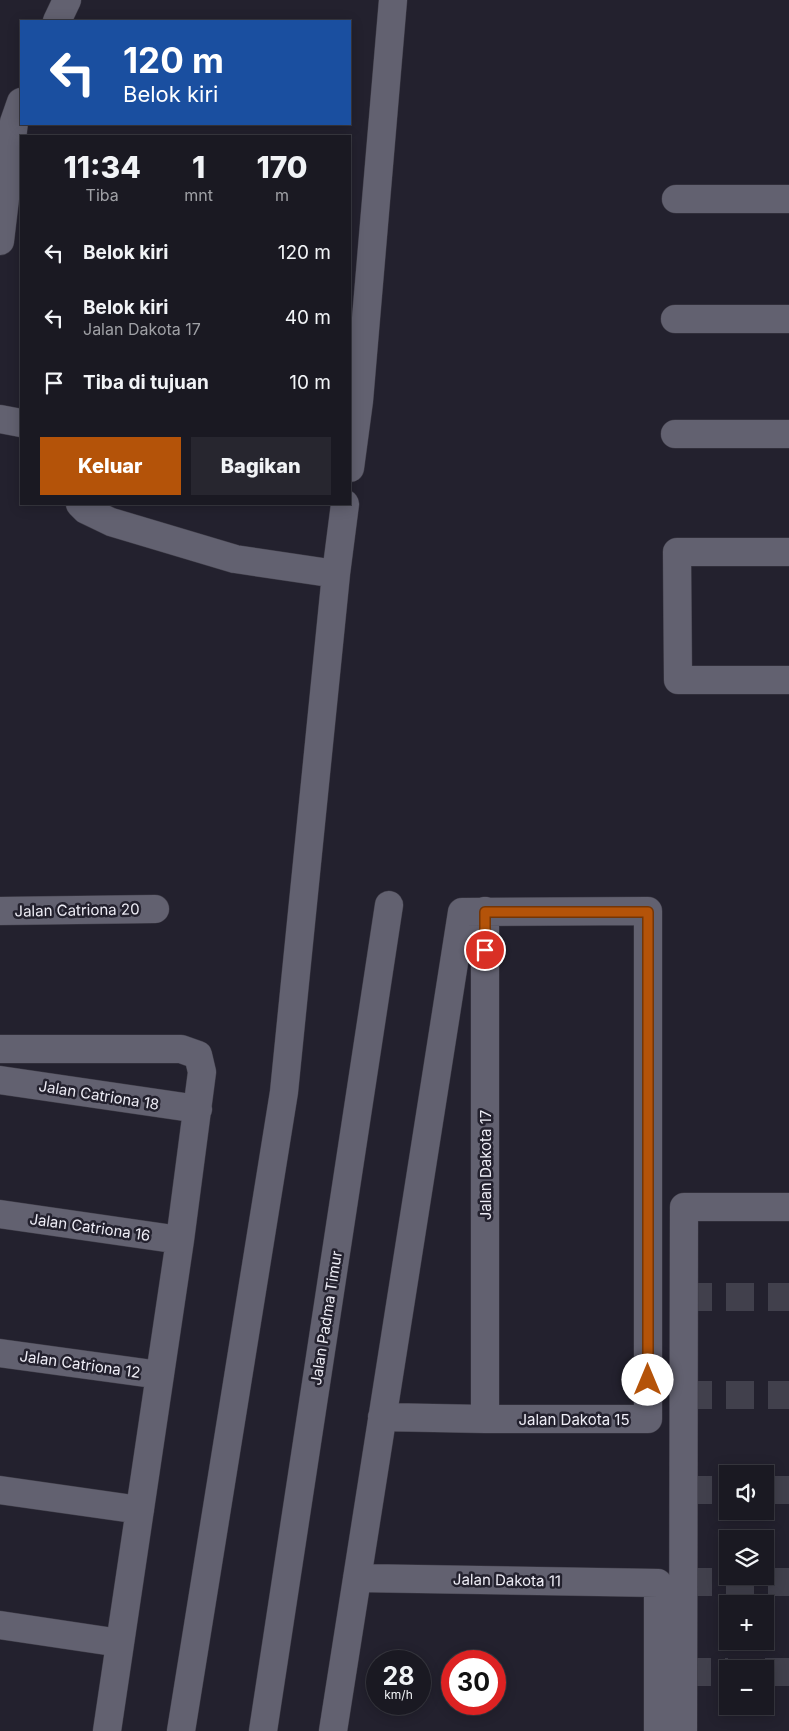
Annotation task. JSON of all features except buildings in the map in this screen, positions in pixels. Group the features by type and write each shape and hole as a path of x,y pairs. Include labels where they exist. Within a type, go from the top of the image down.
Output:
{"street":[{"path":"57,20 67,0"},
{"path":"351,461 359,401 393,0"},
{"path":"0,241 14,122 20,105"},
{"path":"676,199 789,199"},
{"path":"675,319 789,319"},
{"path":"0,419 20,423"},
{"path":"675,434 789,434"},
{"path":"81,505 86,510 111,522 235,559 336,574"},
{"path":"181,1731 284,1092 336,574 345,505"},
{"path":"789,552 677,552 678,680 789,680"},
{"name":"Jalan Padma Timur","path":"263,1731 389,906"},
{"name":"Jalan Catriona 20","path":"0,910 155,909"},
{"path":"333,1731 462,912 485,912"},
{"name":"Jalan Dakota 15","path":"382,1417 648,1419 648,912 485,912"},
{"name":"Jalan Dakota 17","path":"485,912 485,1419"},
{"path":"0,1049 181,1049 198,1055 202,1072 180,1240 107,1731"},
{"name":"Jalan Catriona 18","path":"0,1080 198,1109"},
{"path":"683,1731 684,1207 789,1207"},
{"name":"Jalan Catriona 16","path":"0,1214 180,1240"},
{"name":"Jalan Catriona 12","path":"0,1352 160,1375"},
{"path":"0,1490 140,1510"},
{"name":"Jalan Dakota 11","path":"357,1578 658,1582 658,1731"},
{"path":"0,1625 120,1643"}],"tunnel":[{"path":"684,1297 789,1297"},
{"path":"684,1395 789,1395"},
{"path":"684,1490 719,1490"},
{"path":"774,1490 789,1490"},
{"path":"684,1582 789,1582"},
{"path":"683,1672 719,1672"},
{"path":"774,1672 789,1672"}],"route":[{"path":"485,950 485,912 648,912 648,1380"}]}
